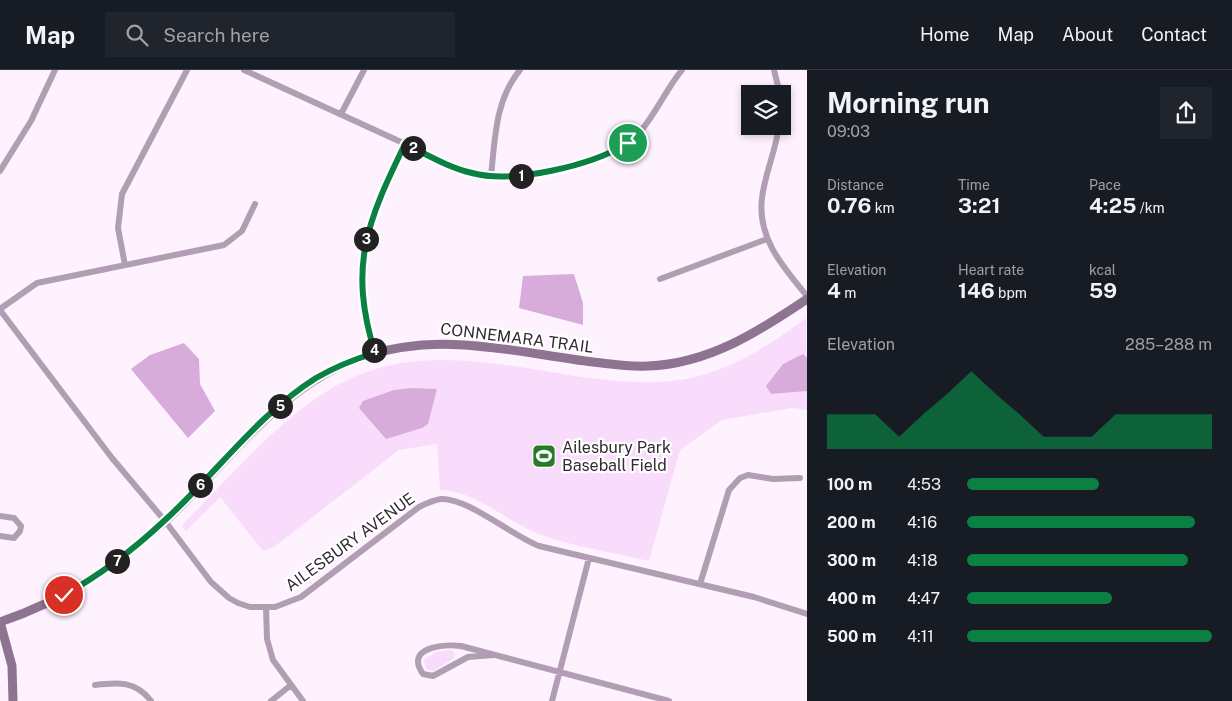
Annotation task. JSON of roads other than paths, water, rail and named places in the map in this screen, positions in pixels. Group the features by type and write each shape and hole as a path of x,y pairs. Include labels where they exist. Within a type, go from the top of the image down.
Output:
{"street":[{"path":"0,171 31,121 56,70"},
{"path":"125,265 118,228 122,194 187,70"},
{"path":"244,70 462,170 491,176 521,176 610,153 628,143 639,132 682,70"},
{"path":"341,114 364,70"},
{"path":"491,176 501,105 511,82 520,70"},
{"path":"774,70 778,85"},
{"path":"777,135 762,197 763,226 767,240 779,261 807,298"},
{"path":"375,353 362,295 363,254 373,217 405,144"},
{"path":"0,310 37,284 229,242 242,231 255,204"},
{"path":"660,279 767,240"},
{"name":"CONNEMARA TRAIL","path":"0,622 43,606 85,583 112,565 165,521 263,422 304,387 334,369 375,353 404,345 458,343 628,366 649,366 697,358 725,348 764,329 807,298"},
{"name":"AILESBURY AVENUE","path":"0,310 112,458 165,521 219,590 238,603 250,607 266,607 284,605 301,597 418,507 436,500 449,500 472,508 517,536 539,546 754,597 807,614"},
{"path":"700,584 729,490 734,483 748,475 774,480 800,478"},
{"path":"0,516 14,518 21,526 20,532 14,538 0,536"},
{"path":"552,701 589,558"},
{"path":"266,607 269,650 277,668 303,701"},
{"path":"0,622 12,666 12,701"},
{"path":"494,655 468,657 432,676 424,674 418,664 423,652 442,645 461,646 669,701"},
{"path":"95,685 128,684 142,691 151,701"},
{"path":"271,701 291,685"}],"place":[{"name":"Ailesbury Park Baseball Field","path":"544,456"}]}
